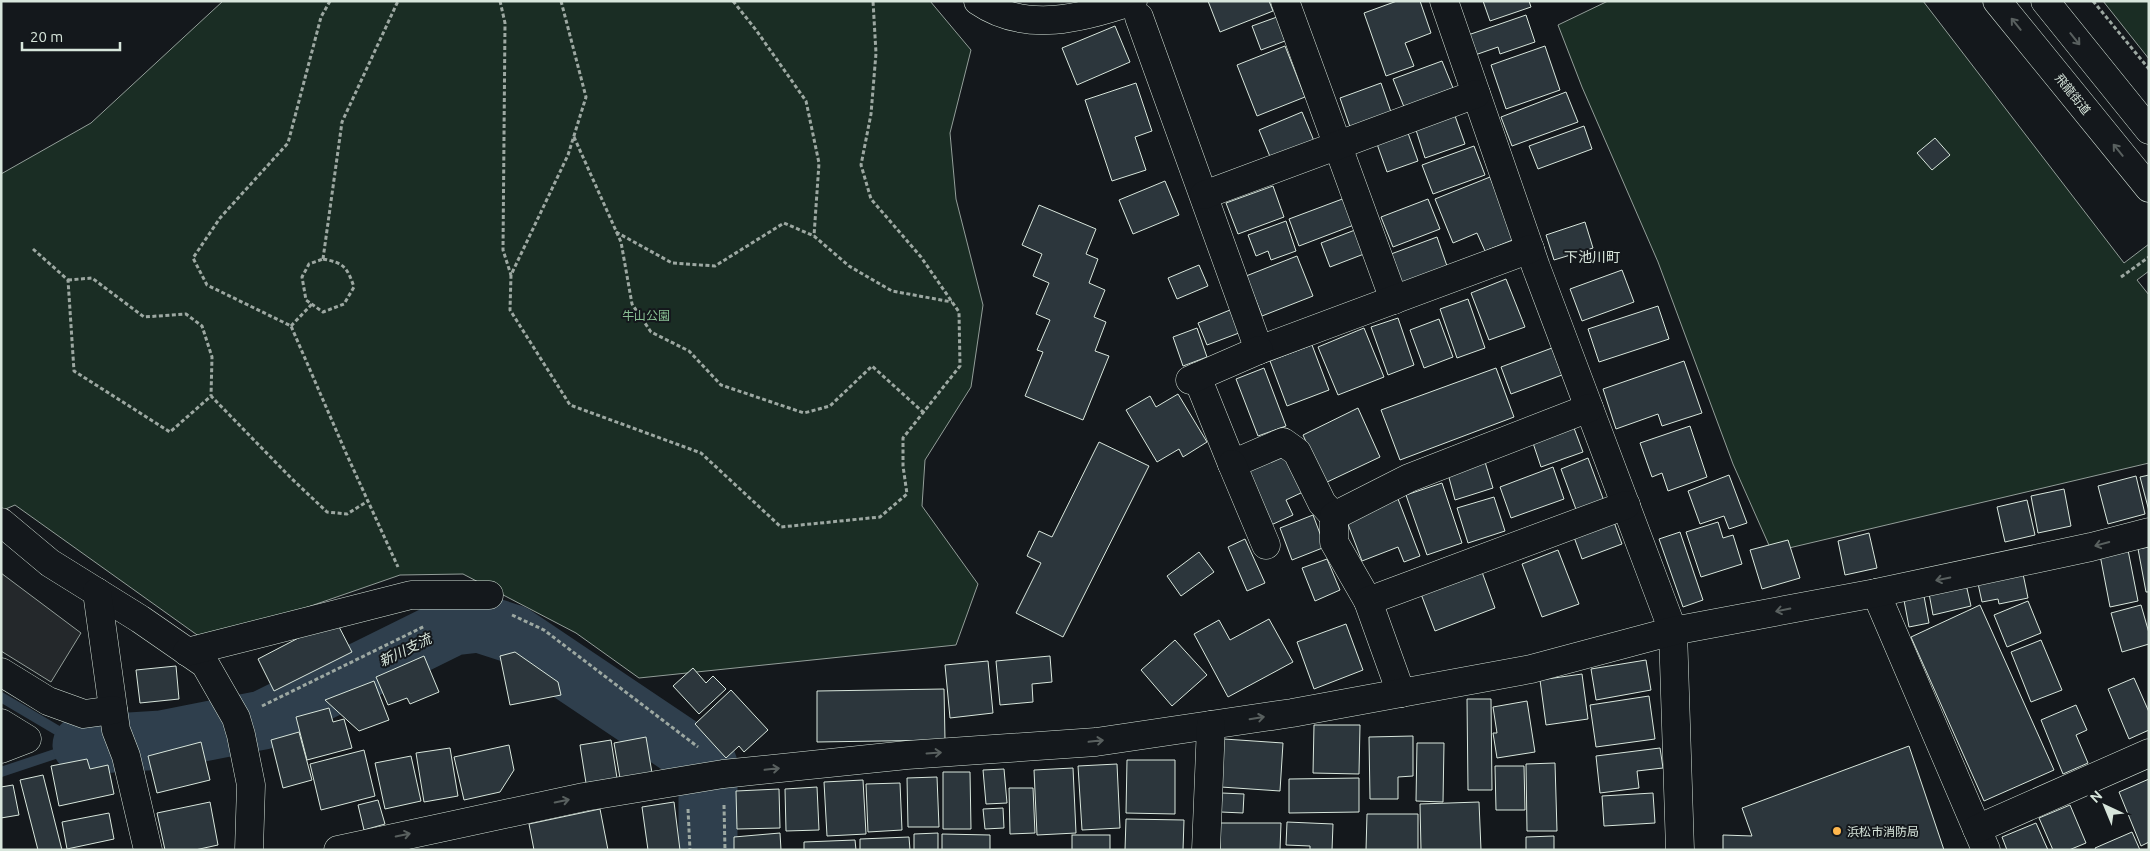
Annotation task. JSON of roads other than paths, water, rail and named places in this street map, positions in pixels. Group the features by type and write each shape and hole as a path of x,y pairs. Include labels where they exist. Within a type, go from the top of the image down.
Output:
{"main road":[{"path":"978,1 1002,14 1019,19 1033,20 1065,19 1102,12 1136,9 1259,350"},
{"path":"1285,1 1394,300"},
{"path":"1444,1 1530,249 1673,632 1680,850"},
{"name":"飛龍街道","path":"1997,1 2149,188"},
{"path":"2045,1 2149,130"},
{"path":"1204,196 1476,94"},
{"path":"1266,545 1194,378 1259,350 1530,249"},
{"path":"1334,516 1409,478 1589,408"},
{"path":"1232,464 1283,442 1297,452 1322,503 1334,516 1334,542 1368,601 1401,693"},
{"path":"1368,601 1626,505"},
{"path":"1,522 50,563 205,664 239,727 251,785 248,850"},
{"path":"338,850 437,839 584,797 724,774 907,755 1096,742 1401,693 1531,669 1673,632 1876,593 2091,547 2149,532"},
{"path":"97,592 115,720 126,756 148,850"},
{"path":"1876,593 1981,839 2149,753"},
{"path":"188,652 411,595 489,595"},
{"path":"1,672 48,701 84,714 115,720"},
{"path":"1,723 27,739 1,750"},
{"path":"1206,850 1211,725"}],"waterway":[{"name":"新川支流","path":"82,745 162,740 263,720 453,626 479,623 513,634 708,765 708,850"},
{"name":"新川支流","path":"1,697 82,745"},
{"path":"1,772 82,745"}],"place":[{"name":"浜松市消防局","path":"1837,831"}],"district":[{"name":"下池川町","path":"1592,257"}],"park label":[{"name":"牛山公園","path":"646,315"}]}
